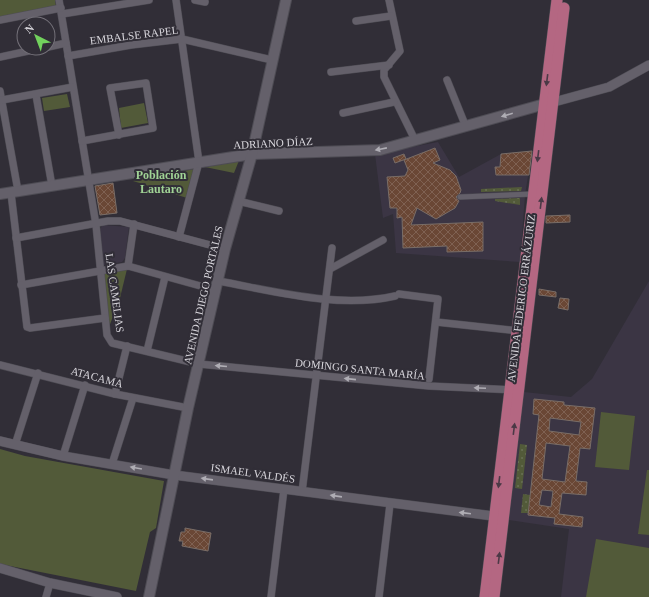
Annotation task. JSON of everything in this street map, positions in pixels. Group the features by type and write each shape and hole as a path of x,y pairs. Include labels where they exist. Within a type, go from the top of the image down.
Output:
{"main road":[{"name":"AVENIDA DIEGO PORTALES","path":"150,597 188,408 225,249 252,154 286,0"},
{"name":"AVENIDA FEDERICO ERRÁZURIZ","path":"485,597 499,517 515,390 549,103 557,0"},
{"name":"AVENIDA FEDERICO ERRÁZURIZ","path":"522,331 534,194 565,0"},
{"name":"ADRIANO DÍAZ","path":"0,194 252,154 380,150 549,103"},
{"name":"AVENIDA FEDERICO ERRÁZURIZ","path":"494,597 499,517"}],"street":[{"name":"LAS CAMELIAS","path":"59,0 96,225 99,270 107,335 112,342 199,364"},
{"path":"0,20 149,0"},
{"path":"176,0 199,162 179,237"},
{"path":"195,0 205,2"},
{"path":"389,0 391,16 400,51 384,70 384,77 394,102 415,140"},
{"path":"356,21 391,16"},
{"name":"EMBALSE RAPEL","path":"68,56 131,45 182,39 272,60"},
{"path":"56,45 66,43"},
{"path":"0,57 16,54"},
{"path":"331,72 389,65"},
{"path":"549,103 609,87 649,65"},
{"path":"447,80 466,127"},
{"path":"82,141 119,135 153,128 146,83 110,88 119,135"},
{"path":"2,100 36,95 73,87"},
{"path":"0,91 14,192 16,238 27,327 30,328 105,318"},
{"path":"36,95 52,186"},
{"path":"343,113 394,102"},
{"path":"460,197 534,194"},
{"path":"238,201 279,211"},
{"path":"16,238 96,225 108,221 134,224 225,249"},
{"path":"128,266 134,224"},
{"path":"330,269 383,240"},
{"path":"302,492 324,300 330,269 332,248"},
{"path":"21,285 128,266 165,277 216,286 324,300 383,298 397,295 438,299 429,379"},
{"path":"147,351 165,277"},
{"path":"436,322 522,331"},
{"path":"114,394 127,346"},
{"name":"DOMINGO SANTA MARÍA","path":"199,364 429,386 515,390"},
{"name":"ATACAMA","path":"0,365 38,373 114,394 188,408"},
{"path":"15,445 38,373"},
{"path":"63,456 85,385"},
{"path":"112,464 133,398"},
{"name":"ISMAEL VALDÉS","path":"0,441 63,456 174,475 499,517"},
{"path":"271,597 284,490"},
{"path":"379,597 390,504"},
{"path":"0,568 50,583 117,597"},
{"path":"46,597 50,583"}],"shaded area":[{"path":"438,142 459,177 501,154 532,151 525,195 520,262 396,253 393,214 383,218 375,154"},
{"path":"103,225 129,227 125,258 122,262 103,265 100,229"},
{"path":"649,281 649,597 561,597 569,529 509,520 524,392 571,397 592,379"}],"green space":[{"path":"0,0 55,0 56,6 0,17"},
{"path":"67,94 70,107 44,111 42,98"},
{"path":"144,103 148,123 121,128 119,108"},
{"path":"240,158 234,173 205,167"},
{"path":"194,169 187,198 133,181"},
{"path":"522,187 521,191 481,192 481,189"},
{"path":"520,198 520,205 495,201 495,199"},
{"path":"127,269 120,298 109,327 103,273"},
{"path":"601,412 635,416 629,470 595,467"},
{"path":"520,444 527,445 522,489 515,488"},
{"path":"0,449 25,456 164,481 156,528 150,532 136,591 0,564"},
{"path":"647,470 649,470 649,535 638,534"},
{"path":"523,494 530,495 528,513 521,513"},
{"path":"596,539 649,548 649,597 586,597"}],"building":[{"path":"435,148 440,160 433,163 450,170 456,176 461,190 456,197 459,201 455,208 436,219 417,208 411,225 483,222 483,251 447,252 447,246 403,248 402,217 397,218 397,208 390,208 387,177 405,176 408,170 404,160"},
{"path":"532,151 529,175 496,175 495,167 500,167 501,154"},
{"path":"404,154 406,159 395,163 393,158"},
{"path":"113,183 117,213 100,215 95,186"},
{"path":"570,215 570,222 546,223 546,216"},
{"path":"539,289 556,292 556,297 539,295"},
{"path":"560,298 569,299 568,310 558,308"},
{"path":"534,399 564,402 564,405 595,408 590,449 580,448 576,481 587,482 586,495 562,493 559,514 583,517 582,527 554,524 555,518 528,515 539,415 533,414","holes":["550,418 581,422 579,435 549,431","546,443 570,446 565,482 542,479","542,490 553,491 551,507 539,505"]},
{"path":"185,528 211,533 208,551 182,546 183,541 179,541 181,532 185,532"}],"district":[{"name":"Población Lautaro","path":"161,182"}]}
